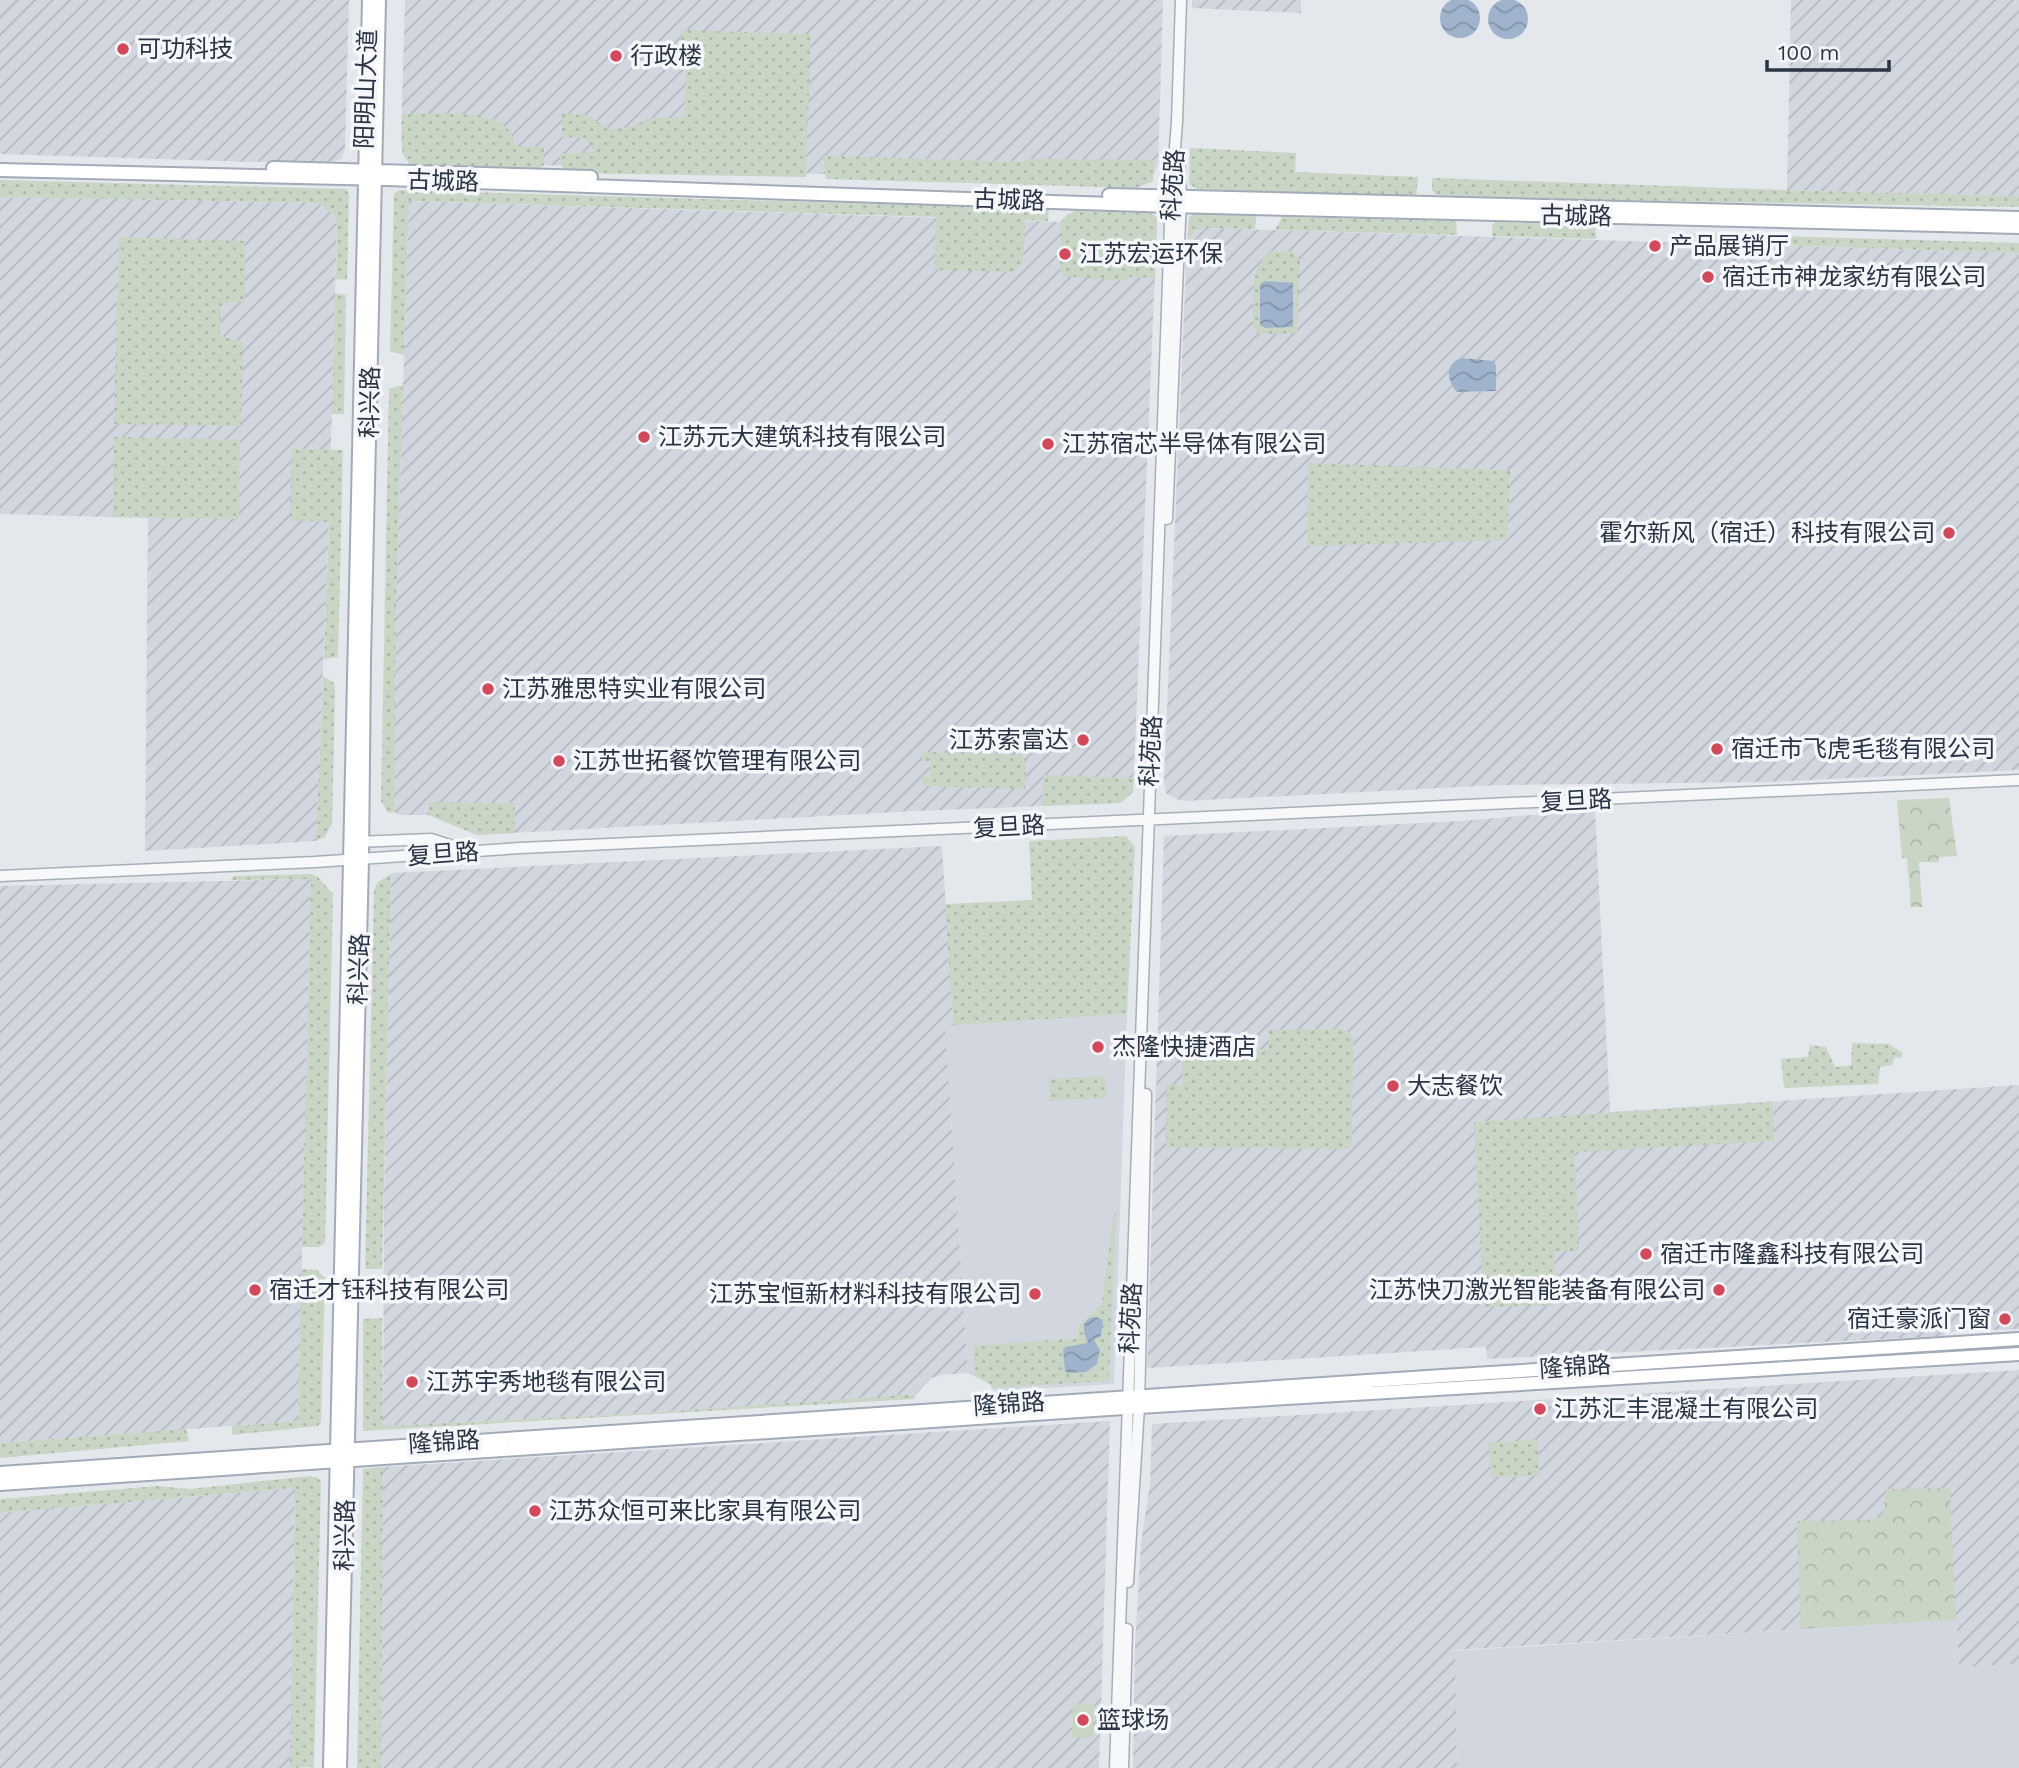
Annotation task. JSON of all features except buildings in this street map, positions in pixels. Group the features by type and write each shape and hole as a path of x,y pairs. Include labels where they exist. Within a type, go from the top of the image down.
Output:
{"main road":[{"name":"阳明山大道","path":"369,0 369,174"},
{"name":"阳明山大道","path":"369,174 379,0"},
{"name":"古城路","path":"0,164 910,190 1176,201 2019,227"},
{"name":"古城路","path":"0,170 369,174"},
{"name":"科兴路","path":"330,1768 342,1454 369,174"},
{"name":"古城路","path":"1176,201 2019,218"},
{"name":"隆锦路","path":"0,1473 342,1454 2019,1339"},
{"name":"隆锦路","path":"1133,1401 2019,1354"},
{"name":"科兴路","path":"340,1768 342,1454"},
{"name":"隆锦路","path":"0,1484 342,1454"}],"street":[{"name":"科苑路","path":"1123,1768 1154,681 1176,201 1181,0"},
{"name":"复旦路","path":"0,876 2019,780"},
{"path":"356,842 431,839 469,852"},
{"name":"科苑路","path":"1115,1768 1133,1401"}],"shaded area":[{"path":"0,0 349,0 345,149 341,159 325,164 0,154"},
{"path":"405,0 1163,0 1158,165 1153,176 1138,184 410,161 403,155 401,136"},
{"path":"1192,0 1301,0 1301,13 1192,8"},
{"path":"1791,0 2019,0 2019,196 1787,190"},
{"path":"0,197 319,203 337,218 329,521 316,841 145,851 148,518 0,514"},
{"path":"409,201 1157,225 1133,792 1120,803 915,811 477,835 429,815 400,815 394,812 396,603"},
{"path":"1204,228 2019,253 2019,770 1766,782 1500,785 1186,801 1166,793 1164,780 1187,244 1195,231","holes":["1395,467 1511,470 1507,540"]},
{"path":"1595,810 1610,1112 2019,1085 2019,1329 1945,1332 1944,1336 1487,1359 1486,1347 1147,1368 1164,836 1460,821"},
{"path":"942,846 953,1025 945,1026 968,1373 931,1378 916,1394 631,1414 383,1426 384,1196 393,873"},
{"path":"311,879 298,1421 0,1443 0,886"},
{"path":"1127,1014 1114,1384 994,1391 990,1384 968,1373 945,1025"},
{"path":"2019,1370 2019,1664 1959,1667 1956,1620 1455,1650 1457,1768 1133,1768 1135,1647 1141,1543 1150,1484 1152,1424"},
{"path":"1110,1421 1099,1768 381,1768 383,1467"},
{"path":"295,1488 290,1768 0,1768 0,1513"},
{"path":"1956,1620 1959,1667 2019,1664 2019,1768 1457,1768 1454,1651"}],"green space":[{"path":"681,30 811,34 806,177 568,173 563,170 559,154 594,152 585,138 562,137 562,114 588,115 603,126 613,129 632,127 649,118 684,118 687,46 680,45"},
{"path":"450,113 487,118 501,123 511,133 514,146 544,147 544,165 535,171 411,166 403,155 402,114"},
{"path":"1190,148 1296,153 1295,172 1418,177 1416,197 1197,189 1189,184"},
{"path":"823,156 1023,162 1029,159 1154,160 1153,181 1137,188 826,179"},
{"path":"1432,178 2019,196 2019,207 1436,195 1432,190"},
{"path":"0,180 346,189 349,194 347,280 336,279 337,218 319,203 0,197"},
{"path":"400,190 1049,209 1048,221 1025,220 1023,263 1015,271 1009,272 935,270 936,217 409,201 404,355 390,351 394,193"},
{"path":"1075,211 1150,213 1157,217 1155,278 1126,277 1125,281 1063,276 1060,270 1061,221"},
{"path":"1193,214 1256,215 1255,229 1204,228 1195,231 1187,244 1189,217"},
{"path":"1282,217 1456,221 1457,235 1275,230"},
{"path":"1495,222 1595,225 1596,239 1492,236"},
{"path":"1674,233 2019,243 2019,253 1673,242"},
{"path":"119,237 245,241 245,302 230,302 221,306 220,336 243,342 241,426 114,424"},
{"path":"1271,251 1293,251 1300,262 1297,333 1262,334 1253,326 1255,275"},
{"path":"335,293 346,295 344,414 332,414"},
{"path":"403,385 396,603 394,812 388,813 381,801 389,389"},
{"path":"114,437 240,440 239,519 113,517"},
{"path":"292,449 343,450 338,657 324,659 329,522 290,520"},
{"path":"1308,463 1511,470 1507,540 1307,546"},
{"path":"323,676 334,683 335,691 332,823 325,837 316,841"},
{"path":"922,754 1020,755 1026,760 1025,789 923,786 922,777 930,777 930,761 922,761"},
{"path":"1043,775 1134,778 1133,792 1120,803 1042,806"},
{"path":"1949,798 1957,856 1939,857 1938,862 1919,862 1922,907 1911,907 1907,858 1902,858 1897,800"},
{"path":"428,802 515,803 514,833 477,835 429,815"},
{"path":"1126,836 1135,847 1127,1014 953,1025 945,904 1032,900 1029,841"},
{"path":"393,873 382,1269 365,1269 374,890 378,882"},
{"path":"234,876 317,876 333,894 325,1243 319,1247 302,1247 311,879 231,880"},
{"path":"1341,1029 1353,1038 1350,1149 1166,1148 1166,1085 1182,1085 1182,1048 1269,1049 1269,1030"},
{"path":"1852,1043 1888,1044 1903,1053 1901,1058 1895,1057 1892,1065 1880,1067 1878,1084 1784,1088 1781,1059 1808,1057 1810,1045 1826,1047 1835,1067 1851,1065"},
{"path":"1105,1076 1107,1098 1050,1101 1049,1079"},
{"path":"1772,1102 1775,1141 1575,1152 1579,1251 1554,1252 1555,1305 1484,1307 1474,1122"},
{"path":"1114,1213 1109,1381 992,1388 990,1384 975,1376 973,1346 1078,1338 1078,1327 1102,1303"},
{"path":"301,1269 317,1270 325,1278 321,1422 318,1426 232,1435 232,1426 298,1421"},
{"path":"382,1318 383,1426 631,1414 916,1394 914,1399 363,1431 363,1319"},
{"path":"186,1429 189,1441 0,1458 0,1443"},
{"path":"1537,1439 1540,1473 1535,1476 1491,1476 1489,1443"},
{"path":"383,1467 381,1768 357,1768 363,1469"},
{"path":"310,1476 321,1482 314,1767 290,1768 295,1488 0,1513 0,1499 157,1486 190,1489"},
{"path":"1950,1488 1956,1620 1801,1629 1797,1521 1868,1520 1883,1516 1886,1489"},
{"name":"篮球场","path":"1073,1703 1094,1704 1093,1738 1072,1737"}],"water":[{"path":"1460,-2 1474,4 1480,18 1474,32 1460,38 1446,32 1440,18 1446,4"},
{"path":"1508,-1 1522,5 1528,19 1522,33 1508,39 1494,33 1488,19 1494,5"},
{"path":"1265,281 1293,283 1291,327 1265,328 1260,325 1260,284"},
{"path":"1461,358 1494,361 1496,391 1457,392 1449,373 1452,365"},
{"path":"1089,1318 1103,1320 1101,1336 1094,1340 1100,1350 1097,1364 1086,1372 1068,1373 1065,1371 1063,1349 1088,1343 1084,1324"}],"place":[{"name":"可功科技","path":"123,49"},
{"name":"行政楼","path":"616,56"},
{"name":"产品展销厅","path":"1655,246"},
{"name":"江苏宏运环保","path":"1065,254"},
{"name":"宿迁市神龙家纺有限公司","path":"1708,277"},
{"name":"江苏元大建筑科技有限公司","path":"644,437"},
{"name":"江苏宿芯半导体有限公司","path":"1048,444"},
{"name":"霍尔新风（宿迁）科技有限公司","path":"1949,533"},
{"name":"江苏雅思特实业有限公司","path":"488,689"},
{"name":"江苏索富达","path":"1083,740"},
{"name":"宿迁市飞虎毛毯有限公司","path":"1717,749"},
{"name":"江苏世拓餐饮管理有限公司","path":"559,761"},
{"name":"杰隆快捷酒店","path":"1098,1047"},
{"name":"大志餐饮","path":"1393,1086"},
{"name":"宿迁市隆鑫科技有限公司","path":"1646,1254"},
{"name":"宿迁才钰科技有限公司","path":"255,1290"},
{"name":"江苏快刀激光智能装备有限公司","path":"1719,1290"},
{"name":"江苏宝恒新材料科技有限公司","path":"1035,1294"},
{"name":"宿迁豪派门窗","path":"2005,1319"},
{"name":"江苏宇秀地毯有限公司","path":"412,1382"},
{"name":"江苏汇丰混凝土有限公司","path":"1540,1409"},
{"name":"江苏众恒可来比家具有限公司","path":"535,1511"},
{"name":"篮球场","path":"1083,1720"}]}
